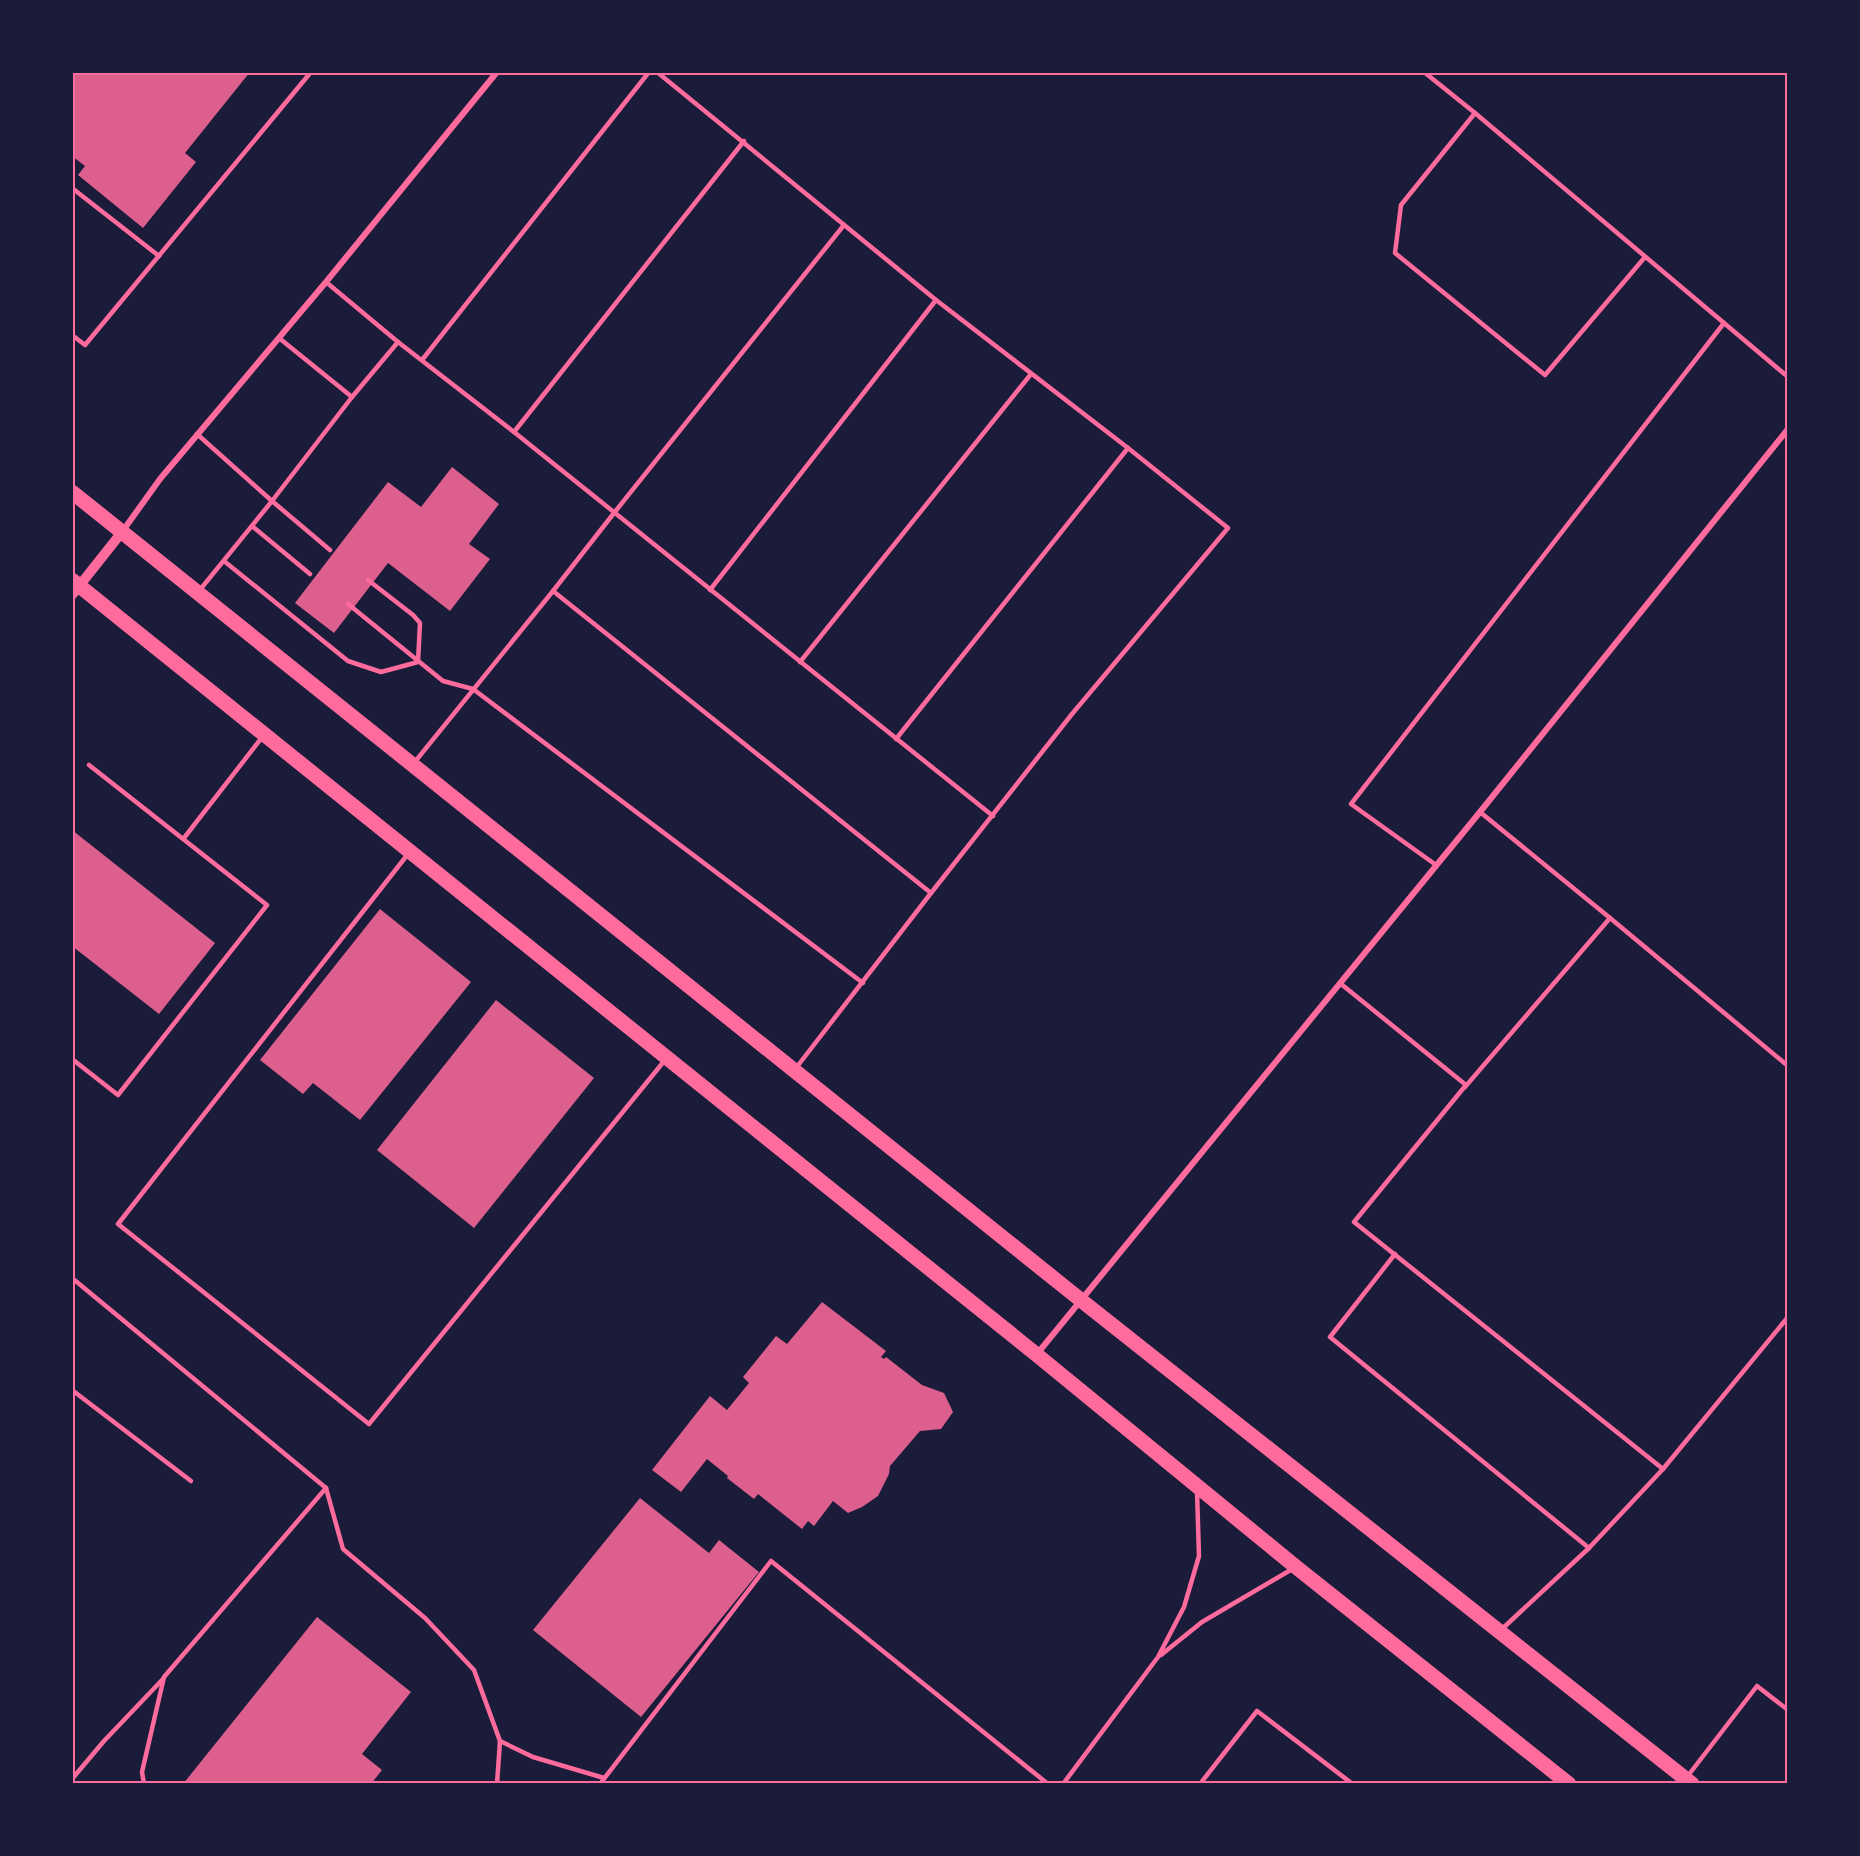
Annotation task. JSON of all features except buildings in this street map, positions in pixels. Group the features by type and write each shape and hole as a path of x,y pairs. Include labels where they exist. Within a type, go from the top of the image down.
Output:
{"main road":[{"path":"72,492 1082,1301 1689,1782"},
{"path":"75,587 264,734 1037,1355 1296,1567 1569,1784"}],"street":[{"path":"75,587 122,532 160,479 326,282 497,72"},
{"path":"1037,1355 1341,984 1788,429"}],"lane":[{"path":"72,335 85,345 311,72"},
{"path":"422,360 649,72"},
{"path":"657,72 936,300 1228,528 1072,714 794,1071"},
{"path":"1424,72 1788,377"},
{"path":"1475,113 1401,205 1395,253 1545,375 1645,257"},
{"path":"514,432 744,141"},
{"path":"72,188 159,256"},
{"path":"413,765 844,225"},
{"path":"326,282 398,342 514,432 993,816"},
{"path":"710,590 936,300"},
{"path":"1436,865 1351,804 1724,323"},
{"path":"279,338 352,397"},
{"path":"198,593 398,342"},
{"path":"800,662 1031,374"},
{"path":"197,434 330,550"},
{"path":"896,739 1128,448"},
{"path":"252,526 310,574"},
{"path":"224,561 348,661 381,672 418,662"},
{"path":"368,580 420,623 418,662"},
{"path":"553,591 931,893"},
{"path":"348,604 442,681 473,689 863,983"},
{"path":"184,838 264,734"},
{"path":"72,1059 118,1095 267,905 89,765"},
{"path":"1480,812 1788,1066"},
{"path":"410,852 118,1224 369,1424 666,1058"},
{"path":"1610,918 1354,1222 1663,1468"},
{"path":"1341,984 1466,1085 1448,1108"},
{"path":"1395,1254 1330,1337 1589,1548"},
{"path":"72,1278 326,1488 343,1549 425,1618 474,1670 500,1740 497,1784"},
{"path":"1500,1631 1589,1548 1663,1468 1788,1317"},
{"path":"72,1390 191,1481"},
{"path":"1063,1784 1158,1657 1184,1607 1199,1556 1197,1485"},
{"path":"72,1779 164,1677 326,1488"},
{"path":"600,1784 771,1561 1048,1784"},
{"path":"1158,1657 1202,1622 1296,1567"},
{"path":"144,1784 141,1772 164,1677"},
{"path":"1689,1782 1757,1686 1788,1710"},
{"path":"1200,1784 1257,1711 1350,1782 1348,1784"},
{"path":"500,1740 533,1757 604,1779"}]}
